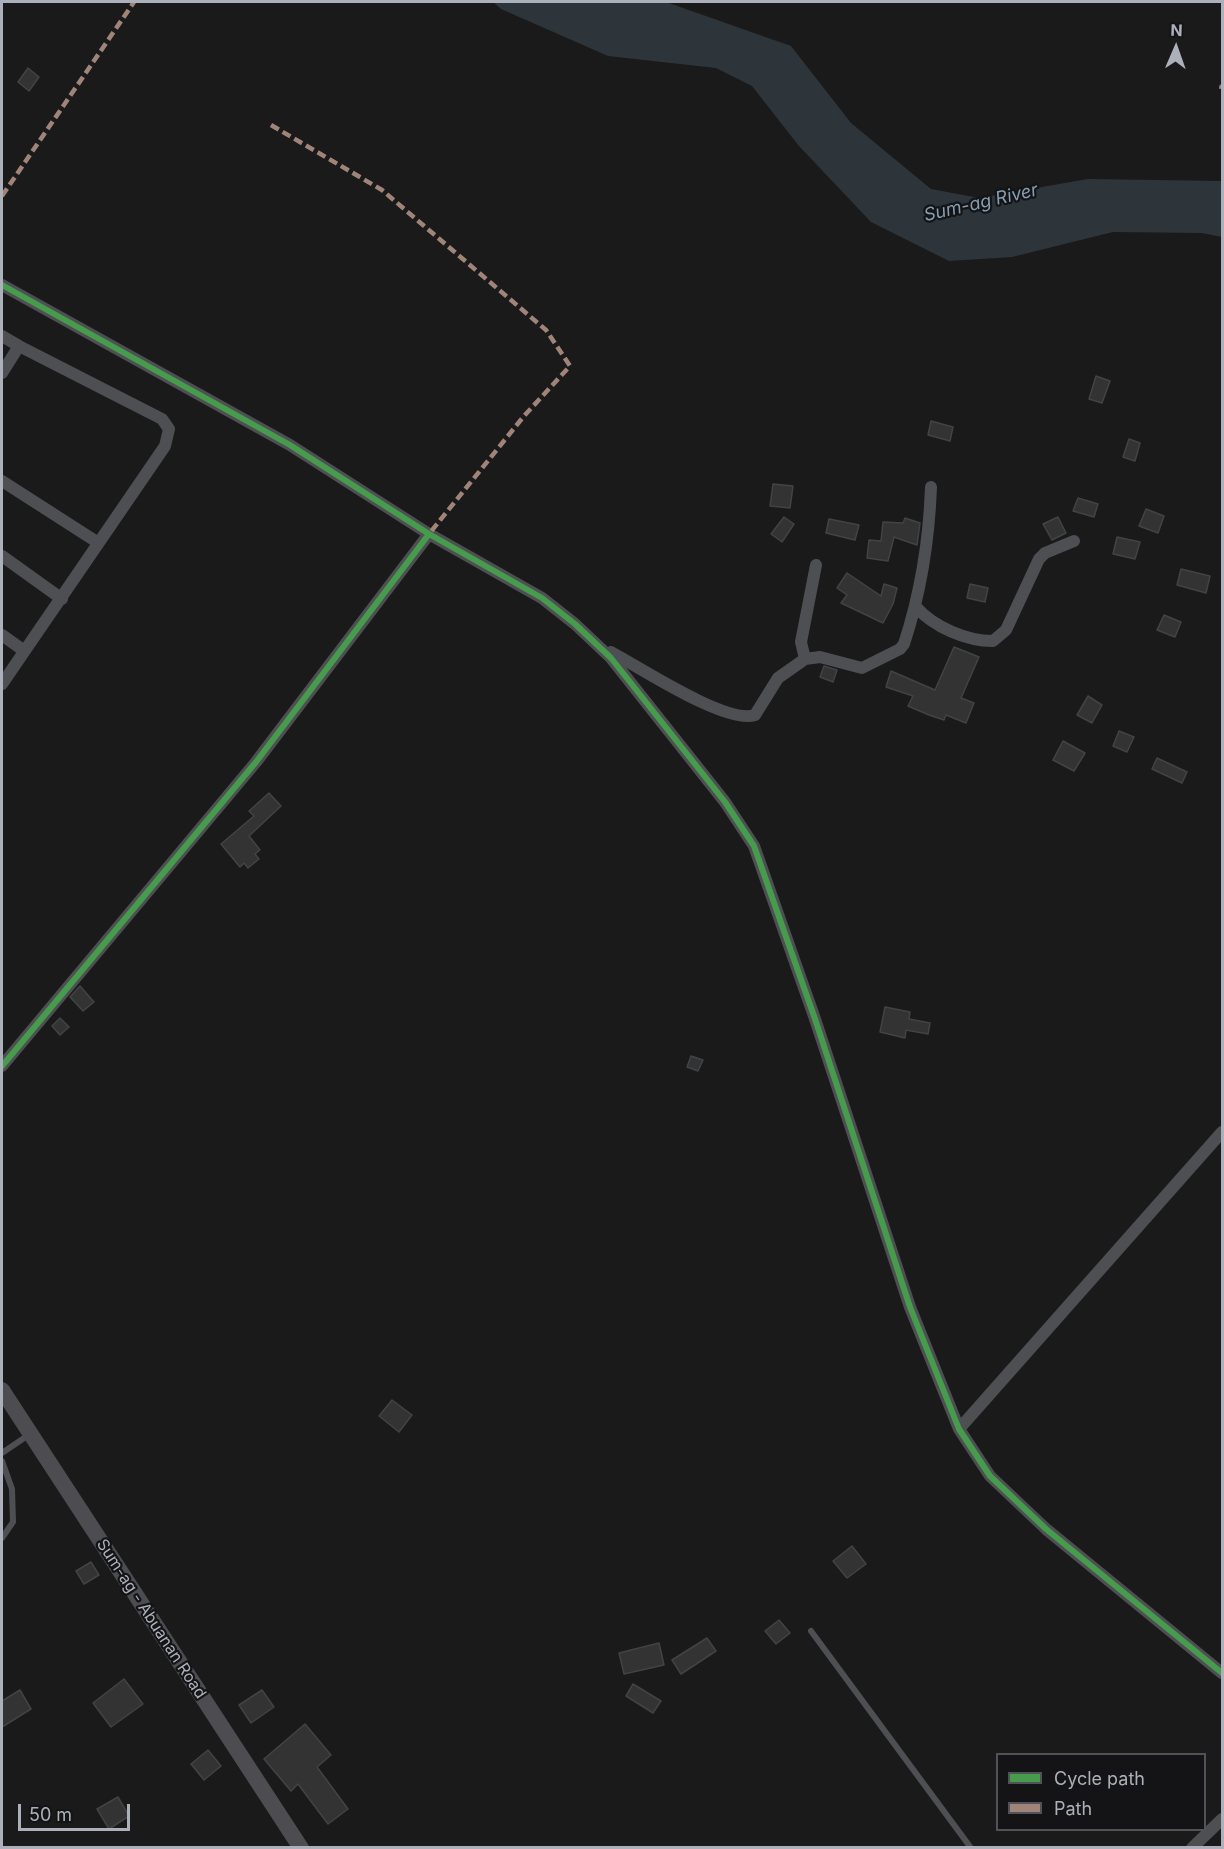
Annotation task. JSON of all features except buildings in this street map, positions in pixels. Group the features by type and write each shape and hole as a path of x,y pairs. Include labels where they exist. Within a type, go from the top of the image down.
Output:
{"main road":[{"name":"Sum-ag - Abuanan Road","path":"2,1390 301,1848"}],"street":[{"path":"2,285 290,445 429,534 542,598 616,663 725,802 754,846 815,1019 910,1307 959,1429 990,1476 1030,1514 1138,1607 1222,1673"},
{"path":"2,336 162,419 169,429 165,446 97,542 62,598 23,650 2,684"},
{"path":"2,373 20,346"},
{"path":"2,481 97,542"},
{"path":"599,647 679,691 743,717 755,715 778,678 805,659 820,657 857,668 870,665 900,649 904,644 916,607 929,543 931,487"},
{"path":"2,1066 256,762 429,534"},
{"path":"916,607 923,616 956,633 976,640 993,641 1006,630 1039,559 1050,550 1074,542"},
{"path":"2,556 62,598"},
{"path":"805,659 801,642 816,565"},
{"path":"2,635 23,650"},
{"path":"959,1429 1222,1132"},
{"path":"1192,1848 1222,1821"}],"lane":[{"path":"2,1453 30,1434"},
{"path":"2,1461 12,1489 13,1522 2,1538"},
{"path":"811,1631 971,1848"}],"water":[{"name":"Sum-ag River","path":"493,2 666,2 791,46 851,123 931,189 979,198 1088,179 1222,181 1222,237 1202,233 1113,232 1012,257 949,261 871,222 799,146 752,86 716,68 608,56 501,9"}],"marked path":[{"path":"2,196 134,2"},
{"path":"1221,89 1222,85"},
{"path":"271,125 382,190 546,330 570,366 524,416 429,534"}],"cycle path":[{"path":"2,285 290,445 429,534 542,598 575,624 611,658 725,802 754,846 815,1019 910,1307 959,1429 990,1476 1046,1529 1222,1673"},
{"path":"2,1066 256,762 429,534"}]}
